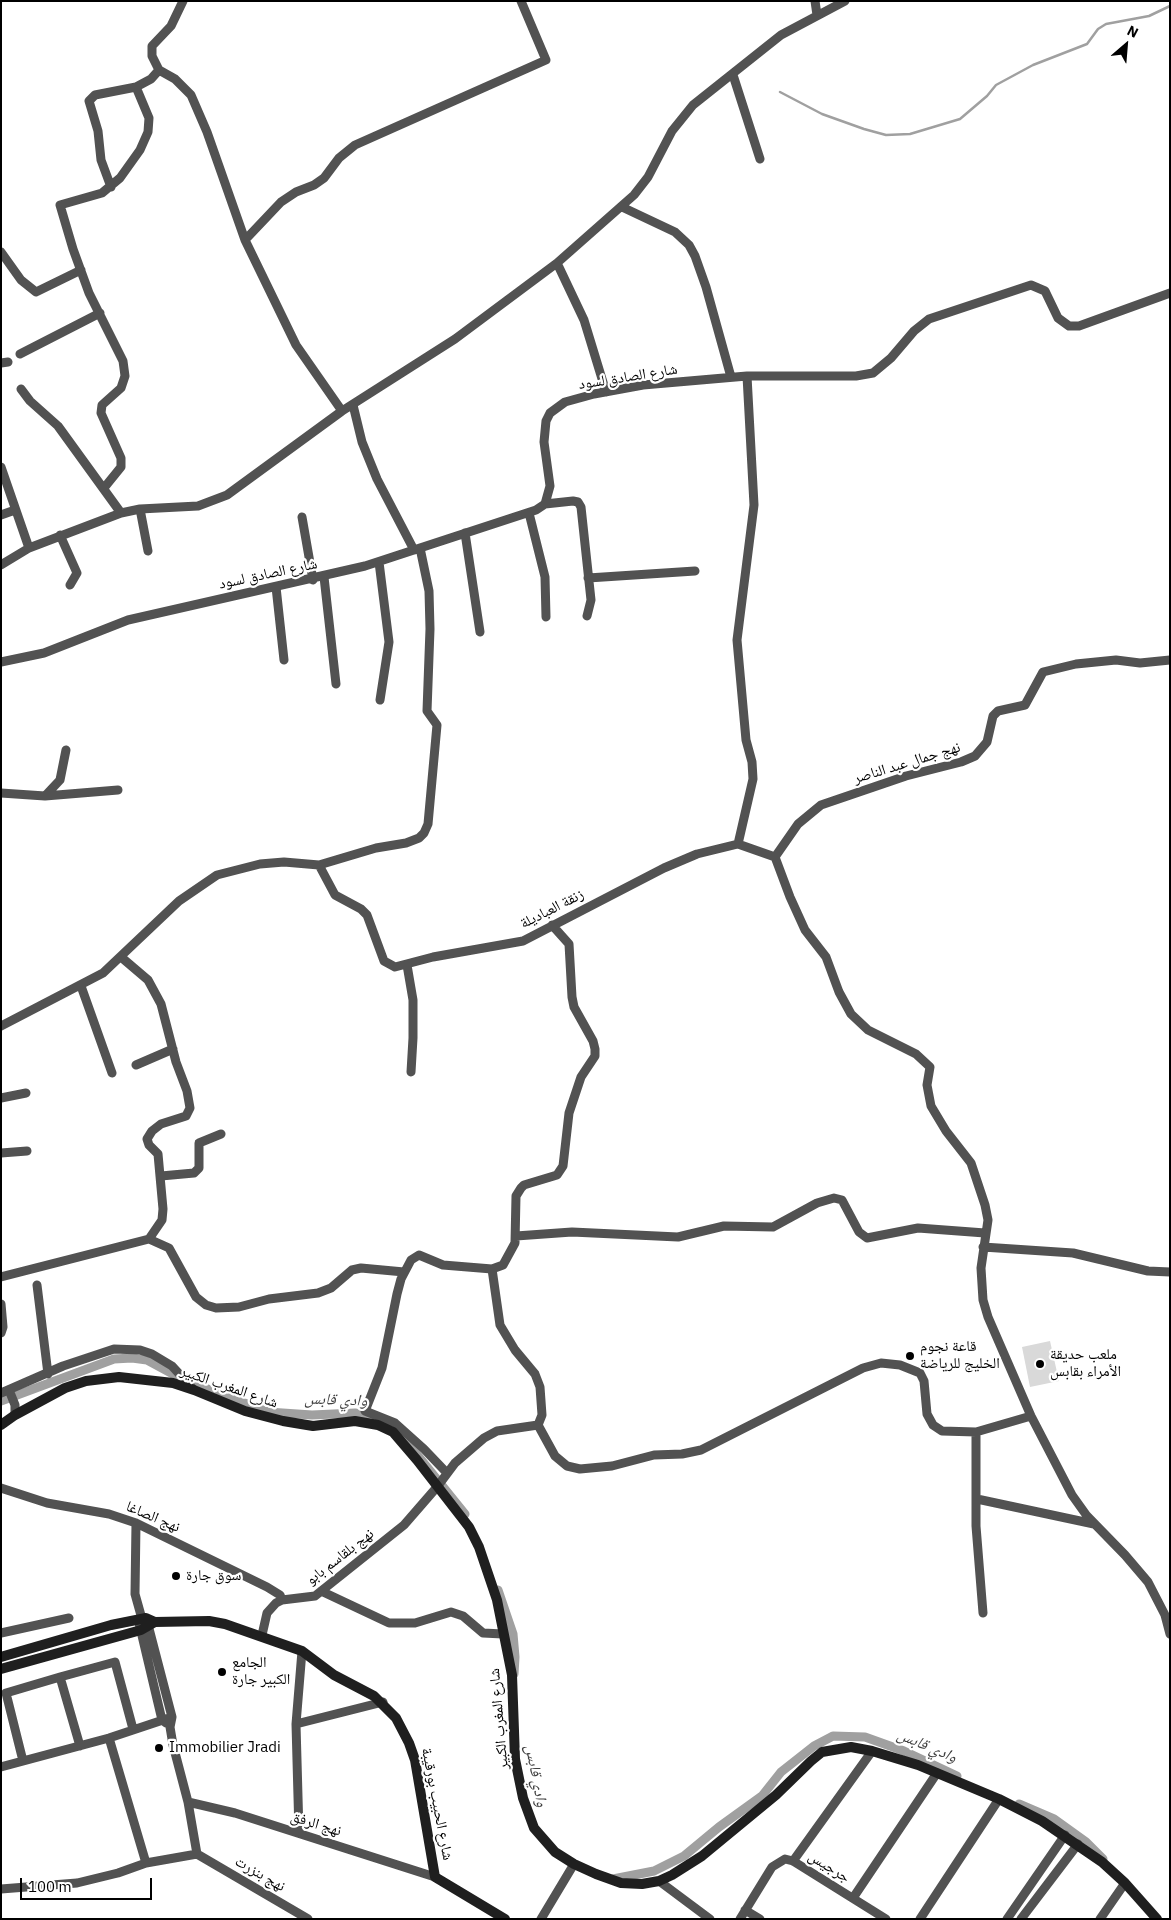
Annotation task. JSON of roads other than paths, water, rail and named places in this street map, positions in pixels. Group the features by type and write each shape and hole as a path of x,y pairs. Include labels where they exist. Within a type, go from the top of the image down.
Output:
{"street":[{"path":"183,1 171,26 152,46 152,56 159,70 175,79 191,95 207,132 246,240 296,345 342,411"},
{"path":"246,240 281,202 324,178 340,158 355,145 393,126 546,60 521,1"},
{"path":"816,1 817,15"},
{"path":"1,565 28,548 121,513 140,509 193,506 218,500 342,411 455,339 557,263 622,206 648,177 679,120 693,105 781,35 845,1"},
{"path":"111,186 101,160 98,131 89,101 95,95 136,87 151,79 159,70"},
{"path":"733,75 760,158"},
{"path":"104,488 121,467 121,458 101,413 102,405 121,388 125,376 117,344 100,313 81,270 60,205 102,193 120,178 140,150 148,132 149,118 136,87"},
{"path":"622,206 675,232 689,245 706,287 731,377"},
{"path":"1,252 21,280 36,292 81,270"},
{"path":"557,263 584,320 606,392"},
{"name":"شارع الصادق لسود","path":"1,662 44,653 128,620 313,580 379,562 529,512 545,504 550,486 544,433 550,413 565,402 644,385 747,376 856,376 873,373 891,358 914,331 928,319 1031,285 1045,292 1058,318 1069,326 1079,326 1170,293"},
{"path":"20,354 100,313"},
{"path":"747,376 754,505 737,640 746,740 752,762 753,779 738,844 775,857 805,930 826,957 839,992 851,1014 868,1030 916,1054 930,1067 927,1086 930,1101 946,1131 971,1163 986,1205 988,1220 981,1268 983,1300 988,1317 1031,1416 1072,1495 1095,1524 1126,1555 1148,1582 1165,1616 1170,1633"},
{"path":"21,389 30,401 58,426 121,513"},
{"path":"1,1026 103,973 178,901 218,875 260,864 284,862 318,865 376,848 406,843 419,838 428,824 437,725 427,711 430,629 429,591 417,549 377,479 362,442 353,404"},
{"path":"1,467 28,548"},
{"path":"545,504 573,501 578,502 581,507 591,600 587,616"},
{"path":"140,509 148,551"},
{"path":"1,515 15,510"},
{"path":"529,512 545,577 546,617"},
{"path":"302,518 313,580"},
{"path":"465,533 480,632"},
{"path":"60,535 77,573 70,585"},
{"path":"379,562 389,642 380,700"},
{"path":"588,578 695,571"},
{"path":"324,577 336,684"},
{"path":"276,587 284,660"},
{"name":"نهج جمال عبد الناصر","path":"775,857 798,824 821,805 906,776 961,762 975,756 987,742 992,716 998,711 1025,705 1043,672 1076,664 1116,660 1140,662 1170,660"},
{"path":"46,796 60,780 66,750"},
{"path":"1,793 46,796 118,790"},
{"name":"زنقة العباديلة","path":"318,865 335,895 361,909 367,915 387,965 394,967 433,957 523,940 664,868 698,854 738,844"},
{"path":"446,1472 395,1423 365,1411 382,1368 397,1294 404,1272 412,1260 419,1255 443,1265 492,1269 503,1266 511,1255 516,1236 516,1196 524,1185 549,1179 556,1175 563,1166 569,1113 581,1078 595,1056 593,1040 574,1007 569,944 552,925"},
{"path":"121,956 148,980 158,996 187,1091 190,1108 186,1116 161,1124 149,1135 149,1145 158,1154 162,1176 162,1220 150,1239"},
{"path":"407,965 412,1000 414,1038 411,1072"},
{"path":"81,986 112,1073"},
{"path":"136,1065 173,1049"},
{"path":"1,1098 26,1093"},
{"path":"162,1176 194,1173 199,1168 199,1143 221,1134"},
{"path":"1,1153 26,1151"},
{"path":"516,1236 572,1232 678,1237 724,1226 773,1227 817,1203 834,1198 842,1200 859,1232 867,1238 918,1228 985,1233"},
{"path":"1,1277 150,1239 169,1248 196,1296 206,1305 216,1308 239,1307 269,1299 318,1293 331,1288 352,1270 361,1268 404,1272"},
{"path":"983,1247 1073,1253 1148,1271 1170,1272"},
{"path":"492,1269 500,1325 515,1350 535,1374 540,1387 542,1415 538,1426 555,1456 567,1466 580,1469 612,1466 654,1456 682,1454 701,1450 863,1368 881,1364 900,1365 920,1373 924,1381 927,1414 937,1429 959,1433 976,1432 1031,1416"},
{"path":"37,1285 48,1374"},
{"path":"1,1304 2,1330"},
{"path":"15,1415 15,1404 5,1392 114,1348 140,1350 172,1366 194,1390"},
{"name":"شارع المغرب الكبير","path":"1,1425 15,1415 65,1388 86,1381 107,1378 157,1380 194,1390 245,1411 283,1421 313,1426 355,1421 386,1428 399,1437 469,1527 479,1547 497,1600 502,1634 512,1675 515,1759 528,1814 539,1837 555,1852 574,1864 621,1883 642,1884 659,1881 702,1856 822,1752 851,1747 872,1750 937,1773 1000,1799 1065,1835 1125,1883 1157,1919"},
{"name":"نهج بلقاسم بابو","path":"282,1600 307,1599 321,1592 404,1525 437,1487 446,1472 466,1453 498,1431 538,1426"},
{"path":"976,1432 976,1526 983,1613"},
{"name":"نهج الصاغا","path":"1,1488 47,1503 109,1514 136,1523 205,1561 268,1587 280,1595 282,1600"},
{"path":"977,1499 1095,1524"},
{"path":"1,1889 77,1883 146,1864 197,1854 188,1802 170,1727 172,1717 135,1594 136,1523"},
{"path":"321,1592 389,1623 415,1623 451,1612 463,1616 483,1633 502,1634"},
{"path":"262,1635 267,1613 276,1602 282,1600"},
{"path":"1,1633 69,1618"},
{"name":"شارع الحبيب بورقيبة","path":"1,1656 111,1626 209,1621 262,1635 302,1651 334,1675 383,1702 396,1718 409,1742 415,1760 435,1877 504,1919"},
{"path":"145,1623 162,1720 170,1727"},
{"name":"شارع الحبيب بورقيبة","path":"1,1669 145,1623"},
{"path":"299,1833 296,1724 302,1651"},
{"path":"23,1761 6,1694 60,1677 114,1662 133,1729"},
{"path":"60,1677 80,1746"},
{"path":"296,1724 383,1702"},
{"path":"1,1767 109,1738 172,1717"},
{"path":"109,1738 146,1864"},
{"path":"793,1861 872,1750"},
{"path":"853,1898 937,1773"},
{"path":"920,1919 1000,1799"},
{"name":"نهج الرفق","path":"188,1802 235,1813 435,1877"},
{"path":"1007,1919 1065,1835"},
{"path":"1021,1919 1078,1844"},
{"name":"نهج بنزرت","path":"197,1854 308,1919"},
{"name":"جرجيس","path":"740,1919 762,1882 777,1862 784,1859 793,1861 886,1919"},
{"path":"541,1919 574,1864"},
{"path":"659,1881 710,1919"},
{"path":"1100,1919 1125,1883"},
{"path":"745,1910 760,1919"}],"waterway":[{"path":"780,92 822,114 864,129 886,135 910,134 960,119 987,96 996,85 1033,65 1087,44 1098,29 1106,24 1149,16 1170,6"},
{"name":"وادي قابس","path":"1,1401 114,1359 132,1358 147,1360 184,1380 268,1412 312,1415 355,1413 372,1416"},
{"name":"وادي قابس","path":"398,1431 465,1514"},
{"name":"وادي قابس","path":"498,1590 513,1634 514,1674"},
{"name":"وادي قابس","path":"613,1879 654,1871 684,1856 719,1827 762,1796 781,1772 814,1746 833,1736 865,1737 904,1751 957,1776"},
{"name":"وادي قابس","path":"1019,1804 1054,1819 1086,1842 1103,1859"}],"place":[{"name":"قاعة نجوم الخليج للرياضة","path":"910,1356"},
{"name":"ملعب حديقة الأمراء بقابس","path":"1040,1364"},
{"name":"سوق جارة","path":"176,1576"},
{"name":"الجامع الكبير جارة","path":"222,1672"},
{"name":"Immobilier Jradi","path":"159,1748"}]}
